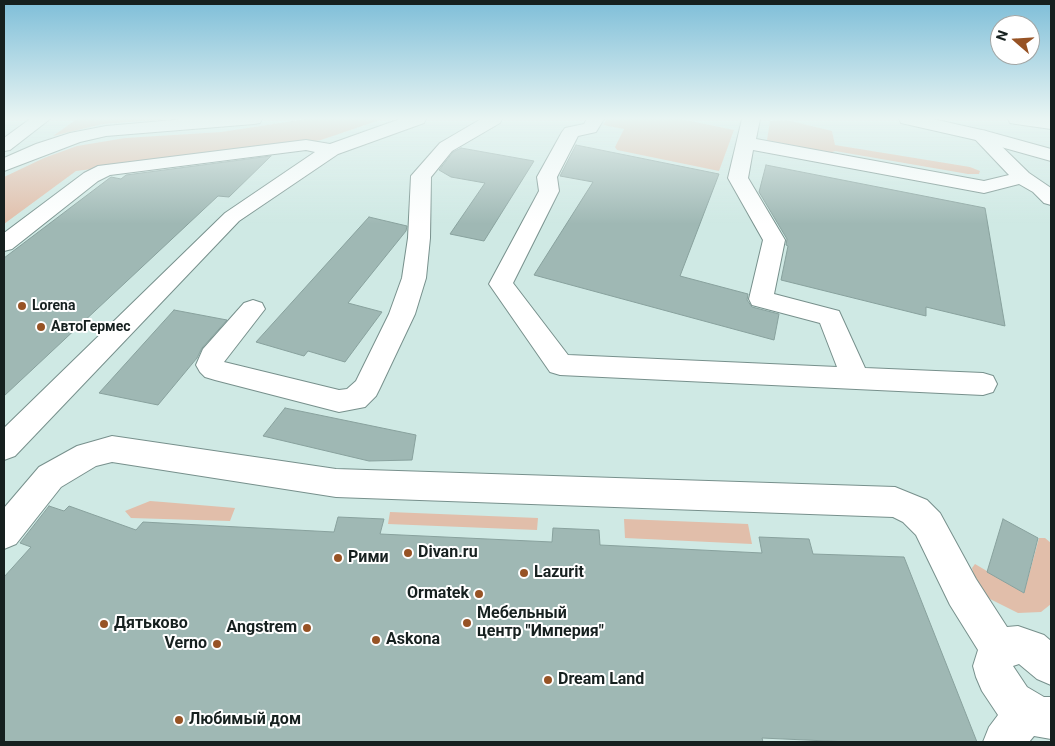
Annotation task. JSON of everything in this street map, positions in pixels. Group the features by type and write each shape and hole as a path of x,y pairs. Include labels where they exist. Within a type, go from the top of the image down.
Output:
{"main road":[{"path":"4,165 30,154"},
{"path":"4,244 91,177 106,170 235,154"},
{"path":"4,447 232,218 325,154"},
{"path":"253,309 212,356 210,365 215,370 339,401 354,399 366,388 402,314 414,278 421,176 440,154"},
{"path":"560,154 547,177 550,191 501,284 560,365 983,384"},
{"path":"744,154 738,178 774,240 761,299 830,317 855,378"},
{"path":"804,154 984,187 1022,176"},
{"path":"999,154 1022,176 1040,188 1051,199"},
{"path":"4,533 50,477 88,455 112,449 336,483 895,502 915,511 928,524 963,592 999,649"},
{"path":"1027,724 996,677 993,666 995,656 999,649 1018,645 1030,649 1051,665"}],"shaded area":[{"path":"56,154 217,154 76,171 4,224 4,177"},
{"path":"636,154 725,154 719,171"},
{"path":"851,154 889,154 970,167 980,171 979,174 968,174"},
{"path":"150,501 235,508 230,521 131,518 125,511"},
{"path":"390,512 538,518 537,530 388,524"},
{"path":"624,519 748,524 752,544 625,538"},
{"path":"1039,538 1045,538 1051,543 1051,604 1041,612 1018,613 986,597 976,583 972,568 975,564 1024,593"}],"building":[{"path":"452,154 494,154 534,161 484,241 450,234 485,183 451,177 439,170"},
{"path":"571,154 619,154 719,174 680,276 748,294 747,300 752,307 779,314 774,340 534,275 593,182 560,176"},
{"name":"АвтоГермес","path":"271,156 229,197 218,196 4,396 4,258 111,177 121,179 126,175"},
{"path":"766,165 985,208 1005,326 926,307 926,316 781,280 788,246 786,245 787,239 759,192"},
{"path":"369,217 407,226 406,231 348,303 382,312 345,362 308,351 304,356 256,342"},
{"path":"174,310 227,320 202,348 197,358 158,405 99,393"},
{"path":"285,408 416,435 412,460 369,461 263,436"},
{"name":"Мебельный центр \"Империя\"","path":"49,506 64,511 69,506 136,530 143,522 334,532 338,517 384,519 380,534 552,542 553,528 599,530 600,545 762,553 759,537 809,539 813,554 904,557 977,742 849,742 762,738 763,742 4,742 4,577 31,547 20,543"},
{"path":"1003,519 1038,538 1024,593 987,572"}],"place":[{"name":"Lorena","path":"22,306"},
{"name":"АвтоГермес","path":"41,327"},
{"name":"Divan.ru","path":"408,553"},
{"name":"Рими","path":"338,558"},
{"name":"Lazurit","path":"524,573"},
{"name":"Ormatek","path":"479,594"},
{"name":"Мебельный центр \"Империя\"","path":"467,623"},
{"name":"Дятьково","path":"104,624"},
{"name":"Angstrem","path":"307,628"},
{"name":"Askona","path":"376,640"},
{"name":"Verno","path":"217,644"},
{"name":"Dream Land","path":"548,680"},
{"name":"Любимый дом","path":"179,720"}]}
